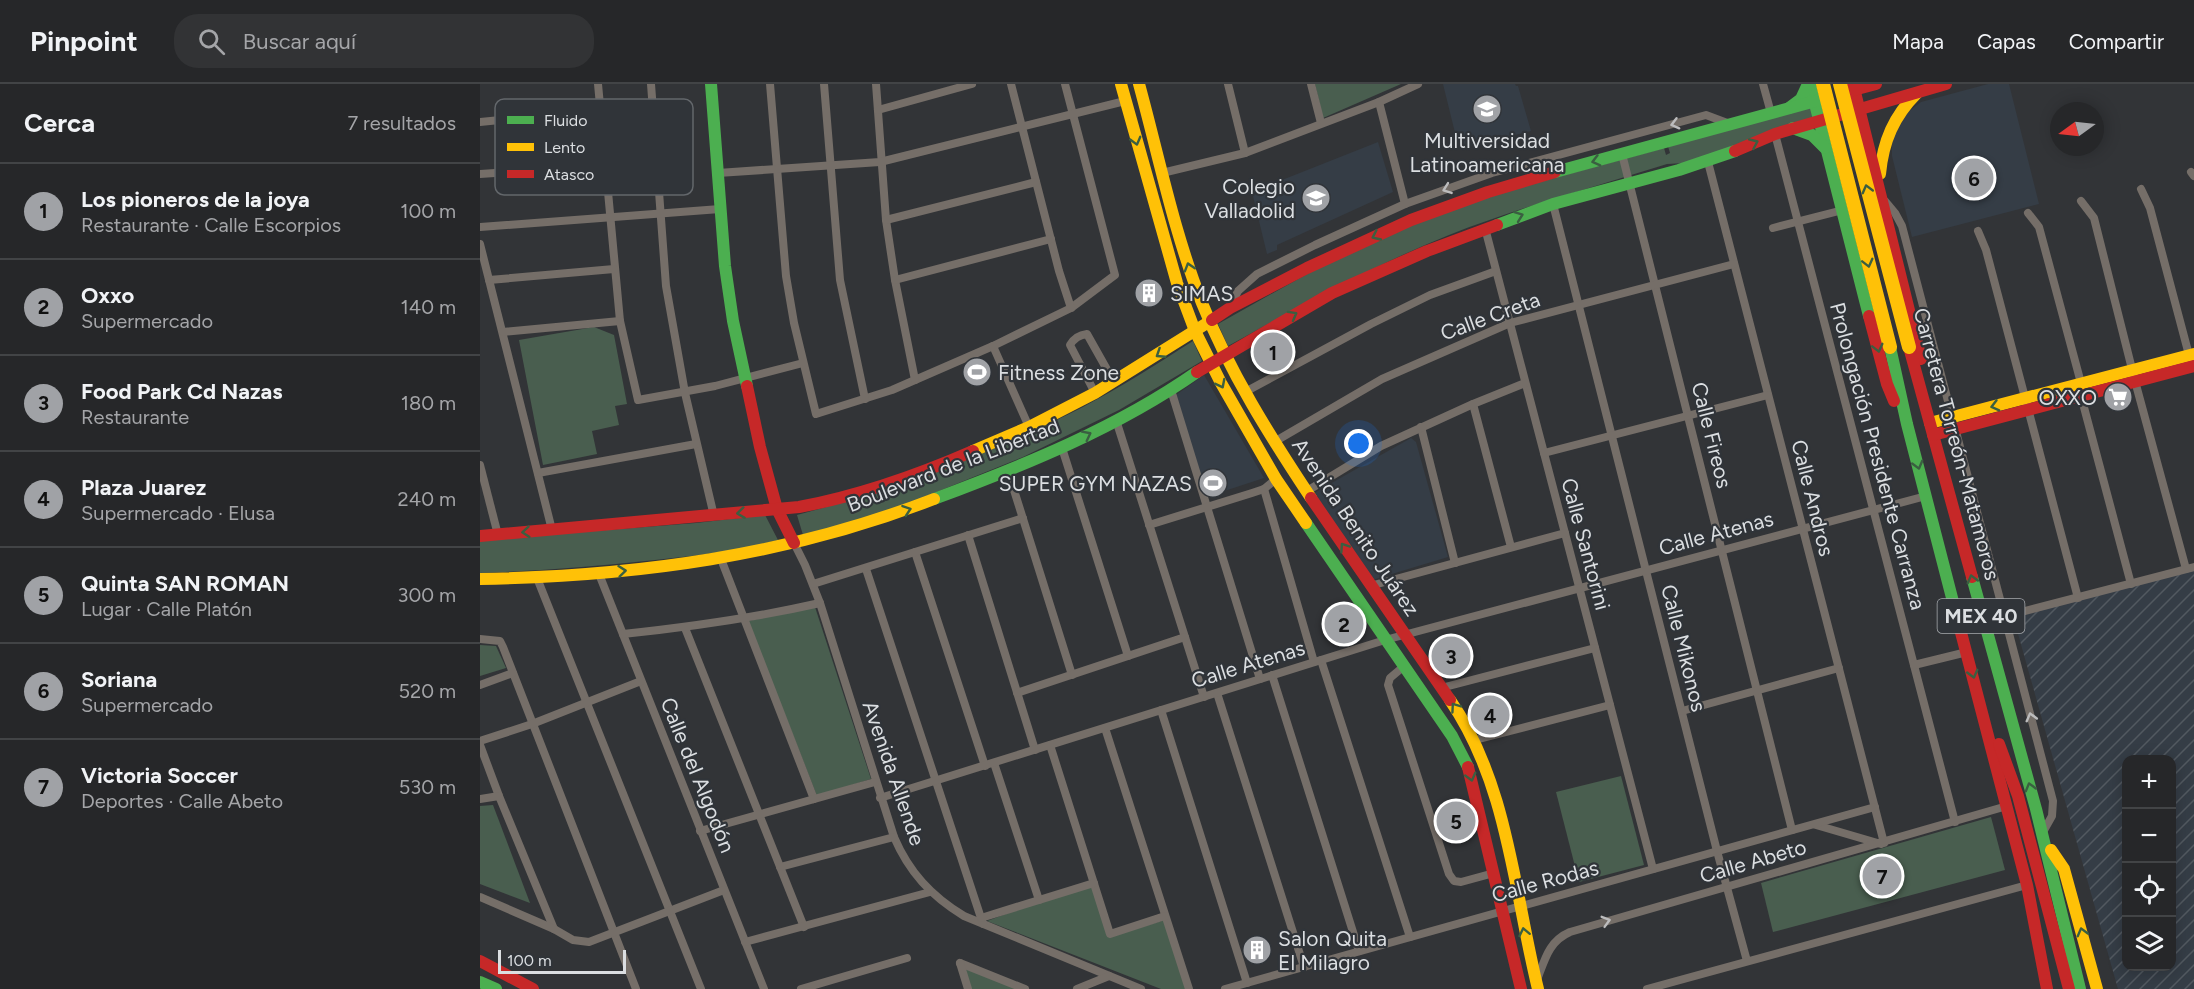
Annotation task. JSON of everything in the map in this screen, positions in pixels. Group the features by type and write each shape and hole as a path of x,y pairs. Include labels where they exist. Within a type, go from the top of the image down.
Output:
{"main road":[{"path":"711,84 720,209 732,310 745,379 777,509 794,543"},
{"name":"Avenida Benito Juárez","path":"1121,84 1177,283 1195,331 1225,392 1276,479 1452,736 1465,759 1471,776 1519,986"},
{"name":"Avenida Benito Juárez","path":"1139,84 1187,261 1209,322 1224,354 1274,442 1370,586 1467,724 1475,740 1490,782 1537,985"},
{"path":"1809,84 1887,384 1907,424"},
{"path":"1789,108 1801,99 1809,84"},
{"name":"MEX 40","path":"1823,84 1890,347 1907,424 2027,885 2048,989"},
{"name":"Carretera Torreón-Matamoros","path":"1840,84 1983,622 2056,884 2080,989"},
{"name":"Boulevard de la Libertad","path":"480,536 777,509 827,502 895,482 1029,427 1114,382 1230,308 1307,268 1411,220 1488,192 1815,102 1854,87 1876,84"},
{"name":"Boulevard de la Libertad","path":"480,579 599,574 721,559 851,528 906,510 1062,448 1171,390 1224,354 1332,293 1427,251 1553,204 1708,162 1793,128 1946,84"},
{"path":"1854,87 1925,372 1930,424 1954,423 2081,389 2193,363"},
{"path":"1880,193 1881,153 1885,139 1897,114 1917,93"},
{"path":"1793,128 1812,135 1827,153"},
{"path":"1827,153 1848,145 1864,147 1870,151"},
{"path":"1985,718 2006,760 2018,796 2069,989"},
{"path":"2008,812 2019,839 2032,884 2058,989"},
{"path":"2044,839 2066,876 2097,989"},
{"path":"480,961 533,989"},
{"path":"502,989 509,975"},
{"path":"480,982 496,989"}],"street":[{"path":"598,84 599,99"},
{"path":"651,84 652,99"},
{"path":"770,84 786,276 803,363 816,414 915,380 993,346 1071,308 1115,275 1065,84"},
{"path":"824,84 840,280 864,399"},
{"path":"876,84 886,220 895,280 915,380"},
{"path":"878,110 972,84"},
{"path":"1011,84 1071,308"},
{"path":"1228,84 1245,153"},
{"path":"1311,84 1321,123"},
{"path":"1162,173 1245,153 1379,102 1418,84"},
{"path":"1763,84 1771,113"},
{"path":"718,173 880,162 1125,101"},
{"path":"1379,102 1405,204"},
{"path":"1230,308 1238,291 1257,274 1405,204 1492,173 1706,115 1731,124"},
{"path":"480,122 495,120"},
{"name":"Prolongación Presidente Carranza","path":"1775,134 1955,822"},
{"name":"Calle Fireos","path":"1622,154 1792,830"},
{"name":"Calle Andros","path":"1708,162 1883,844"},
{"path":"480,174 495,173"},
{"path":"886,220 1036,182"},
{"path":"2141,189 2150,208 2193,363"},
{"path":"1880,193 1902,226 2053,801 2052,816 2044,839"},
{"path":"608,195 620,321 638,400 685,393 803,363"},
{"path":"659,195 666,286 685,393 714,516"},
{"path":"1983,622 2190,568 2133,376 2094,218 2081,201"},
{"name":"Calle Mikonos","path":"1553,204 1717,851 1748,961"},
{"path":"480,226 720,209"},
{"path":"1773,228 1843,210"},
{"path":"2028,213 2039,226 2131,584"},
{"name":"Calle Santorini","path":"1485,228 1653,869"},
{"path":"1978,231 1986,250 2078,598"},
{"path":"895,280 1051,239"},
{"path":"480,244 552,530"},
{"name":"Calle Creta","path":"1274,442 1382,379 1510,323 1734,264"},
{"path":"489,280 614,269"},
{"path":"1245,393 1371,324 1430,295 1496,271"},
{"path":"503,332 620,321"},
{"path":"1095,393 1070,345 1081,334 1087,334 1114,382"},
{"path":"993,346 1029,427"},
{"path":"1307,491 1380,446 1525,383"},
{"path":"1171,390 1260,679"},
{"path":"1544,453 1768,395"},
{"path":"1473,404 1511,548"},
{"path":"1116,420 1204,697"},
{"path":"1421,428 1455,563"},
{"path":"538,473 696,444"},
{"path":"1062,448 1128,656"},
{"path":"480,465 498,535"},
{"path":"1008,471 1072,675"},
{"path":"1149,525 1264,489 1276,479"},
{"path":"1264,489 1317,661 1410,937"},
{"name":"Calle Atenas","path":"880,798 1385,640 1926,496"},
{"path":"813,584 1023,518"},
{"path":"1370,586 1565,533"},
{"path":"968,535 1035,750"},
{"name":"Avenida Allende","path":"794,543 813,584 880,798 894,837 910,868 930,892 964,916 982,921 1141,989"},
{"path":"915,552 1039,900"},
{"path":"721,559 814,799"},
{"path":"866,569 982,921 1094,883"},
{"name":"Calle del Algodón","path":"599,574 764,989"},
{"path":"537,578 701,989"},
{"path":"623,634 744,619 819,603"},
{"path":"686,628 804,927"},
{"path":"1017,693 1185,637"},
{"path":"480,639 500,641 636,989"},
{"path":"1441,688 1595,648"},
{"path":"1914,665 1967,652"},
{"path":"1403,667 1390,678 1388,686 1449,874 1454,881 1461,882 1494,873"},
{"path":"1682,711 1839,669"},
{"path":"480,685 513,673"},
{"path":"1272,675 1359,951"},
{"path":"554,929 499,796 480,743 641,681"},
{"path":"1217,693 1304,967"},
{"path":"1475,740 1610,705"},
{"path":"1161,710 1247,983"},
{"path":"1105,728 1189,989"},
{"path":"1050,745 1110,933 1165,916"},
{"path":"700,831 875,782"},
{"path":"480,799 499,796"},
{"name":"Calle Rodas","path":"1225,989 1875,807"},
{"name":"Calle Abeto","path":"1537,985 1549,947 1561,936 1955,822 2008,812"},
{"path":"1814,824 1883,844"},
{"path":"780,867 894,837"},
{"path":"1647,989 2027,885"},
{"path":"480,897 580,942 588,942 724,890"},
{"path":"745,942 930,892"},
{"path":"801,989 907,958"},
{"path":"968,989 960,963 1025,989"},
{"path":"1077,989 1109,976"}],"shaded area":[{"name":"Multiversidad Latinoamericana","path":"1443,84 1515,84 1518,86 1531,131 1459,149"},
{"path":"1988,84 2009,84 2039,204 1912,237 1892,156 1892,135 1907,113 1921,102"},
{"name":"Colegio Valladolid","path":"1378,142 1393,192 1277,245 1277,250 1267,254 1252,192"},
{"path":"1204,375 1264,478 1206,497 1176,395"},
{"path":"1411,438 1416,442 1448,557 1372,580 1314,493"},
{"path":"2194,567 2194,989 2118,989 2013,616"}],"green space":[{"path":"1315,84 1401,84 1323,118"},
{"path":"1812,106 1816,117 1685,163 1667,164 1530,206 1449,235 1364,273 1228,346 1218,324 1303,276 1391,233 1424,220 1526,186 1664,148 1666,155 1670,153 1667,143"},
{"path":"594,327 614,335 627,404 615,406 619,425 592,431 597,454 543,465 519,340"},
{"path":"1193,341 1202,361 1119,410 1023,457 872,518 803,535 797,515 907,482 1014,440 1097,399"},
{"path":"765,515 778,540 686,557 568,568 480,573 480,540 696,523"},
{"path":"815,607 871,779 817,796 748,621"},
{"path":"480,645 496,646 506,668 480,676"},
{"path":"1621,776 1644,865 1579,882 1556,792"},
{"path":"493,805 530,903 480,884 480,806"},
{"path":"1991,817 2005,870 1773,932 1761,883"},
{"path":"1095,881 1114,935 1165,920 1187,989 1161,989 987,921"},
{"path":"961,964 1023,989 969,989"}],"traffic: fast":[{"path":"711,84 725,266 733,321 747,386"},
{"path":"1789,108 1801,99 1808,84"},
{"path":"1810,84 1869,316"},
{"path":"1555,172 1823,99"},
{"path":"1793,128 1812,135 1825,148"},
{"path":"1497,225 1553,204 1679,170 1735,151"},
{"path":"1890,347 1907,424 1958,621"},
{"path":"934,499 1070,444 1135,411 1197,372"},
{"path":"1306,523 1452,736 1468,767"},
{"path":"1972,577 2036,809 2080,989"},
{"path":"480,982 496,989"}],"traffic: slow":[{"path":"1121,84 1177,283 1195,331 1221,383 1276,479 1306,523"},
{"path":"1139,84 1175,222 1202,303 1238,379 1311,498"},
{"path":"1823,84 1890,347"},
{"path":"1840,84 1909,347"},
{"path":"1880,174 1891,130 1902,111 1917,93"},
{"path":"973,451 1029,427 1095,393 1212,320"},
{"path":"1930,423 2194,354"},
{"path":"480,579 596,573 711,559 767,549 823,535 879,519 934,499"},
{"path":"1450,700 1485,767 1497,803 1507,840 1538,989"},
{"path":"2051,850 2064,869 2097,989"}],"traffic: jam":[{"path":"1853,84 1921,359"},
{"path":"1846,92 1876,84"},
{"path":"1735,151 1775,134 1946,84"},
{"path":"1212,320 1230,308 1307,268 1411,220 1488,192 1555,172"},
{"path":"1197,372 1332,293 1427,251 1497,225"},
{"path":"1869,316 1887,384 1894,401"},
{"path":"1909,347 1972,577"},
{"path":"1933,435 2194,366"},
{"path":"747,386 760,447 777,509 794,543"},
{"path":"480,536 799,507 887,484 973,451"},
{"path":"1311,498 1450,700"},
{"path":"1958,621 2027,885 2047,989"},
{"path":"1999,744 2018,796 2069,989"},
{"path":"1468,767 1521,989"},
{"path":"480,961 533,989"}],"place":[{"name":"Multiversidad Latinoamericana","path":"1487,109"},
{"name":"Soriana","path":"1974,178"},
{"name":"Colegio Valladolid","path":"1316,198"},
{"name":"SIMAS","path":"1149,293"},
{"name":"Los pioneros de la joya","path":"1273,352"},
{"name":"Fitness Zone","path":"977,372"},
{"name":"OXXO","path":"2118,397"},
{"name":"SUPER GYM NAZAS","path":"1213,483"},
{"name":"Oxxo","path":"1344,624"},
{"name":"Food Park Cd Nazas","path":"1451,656"},
{"name":"Plaza Juarez","path":"1490,715"},
{"name":"Quinta SAN ROMAN","path":"1456,821"},
{"name":"Victoria Soccer","path":"1882,876"},
{"name":"Salon Quita El Milagro","path":"1257,950"}]}
